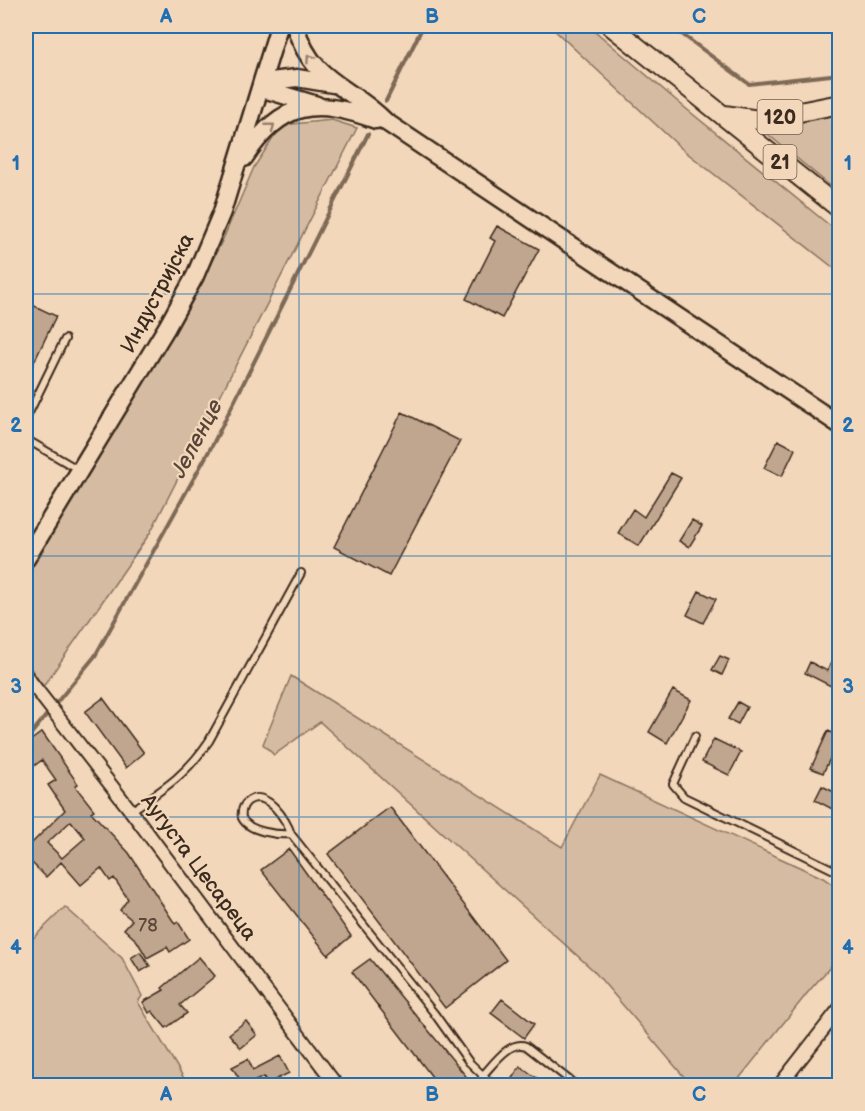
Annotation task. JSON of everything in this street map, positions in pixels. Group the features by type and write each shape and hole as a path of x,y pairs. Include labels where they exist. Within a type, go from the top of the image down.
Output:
{"main road":[{"name":"Индустријска","path":"26,559 191,285 213,234 235,172 279,26"},
{"path":"295,26 310,58 334,84 386,122 840,425"},
{"name":"21","path":"611,26 840,209"},
{"path":"261,85 297,78 334,84"},
{"path":"261,85 320,106 347,110 386,122"},
{"name":"120","path":"720,114 759,120 840,104"},
{"path":"235,172 253,144 277,122 305,108 320,106"}],"street":[{"name":"Аугуста Цесареца","path":"26,676 131,811 337,1086"},
{"path":"779,1086 840,1008"}],"lane":[{"path":"26,419 65,339"},
{"path":"26,437 80,470"},
{"path":"131,811 172,784 194,762 209,741 301,573"},
{"path":"694,736 673,784 684,797 840,873"},
{"path":"291,834 282,834 247,825 242,818 243,808 257,798 268,802 278,810 288,824 291,834 427,1004 469,1062 494,1086"},
{"path":"482,1076 510,1048 519,1044 526,1046 577,1086"}],"shaded area":[{"path":"550,26 589,26 684,107 839,233 839,272 682,149"},
{"path":"839,111 839,193 765,132 789,123"},
{"path":"332,120 357,128 150,533 43,687 26,661 26,572 200,285 224,237 254,167 282,125"},
{"path":"291,676 562,847 600,775 823,878 839,889 839,957 734,1085 691,1085 593,970 320,722 274,755 263,744"},
{"path":"65,907 122,958 142,996 138,1002 188,1085 26,1085 26,945"}],"building":[{"path":"497,226 539,249 502,318 466,299 495,241 490,238"},
{"path":"26,302 56,316 26,379"},
{"path":"402,412 460,441 389,576 334,547"},
{"path":"778,440 795,449 782,476 764,468"},
{"path":"671,473 681,478 639,546 618,533 633,509 644,517"},
{"path":"692,520 702,526 689,547 679,541"},
{"path":"699,591 716,599 703,623 687,615"},
{"path":"840,645 840,679 835,688 805,673 810,662 827,671"},
{"path":"720,656 729,660 722,675 712,670"},
{"path":"673,690 691,700 667,743 649,732"},
{"path":"103,698 144,753 126,768 85,712"},
{"path":"738,702 747,707 738,724 728,719"},
{"path":"828,731 840,738 823,773 811,768"},
{"path":"42,732 78,784 75,786 94,810 91,812 129,853 175,924 178,922 189,939 170,952 167,947 147,958 137,941 124,929 132,920 120,910 128,899 114,878 110,881 101,868 81,885 61,862 46,877 26,857 26,849 65,810 48,785 56,780 42,760 34,766 26,753 26,744","holes":["71,821 85,838 62,858 47,843"]},
{"path":"714,739 741,752 729,775 702,762"},
{"path":"822,786 840,795 840,813 815,800"},
{"path":"390,807 506,960 445,1008 328,854"},
{"path":"289,849 351,936 328,955 261,870"},
{"path":"140,952 150,966 140,972 131,958"},
{"path":"199,957 215,976 180,1005 187,1013 166,1028 152,1011 149,1013 143,1002 164,990 162,988"},
{"path":"370,959 474,1086 439,1086 352,972"},
{"path":"502,999 534,1024 524,1038 491,1013"},
{"path":"246,1021 257,1035 241,1048 229,1034"},
{"path":"280,1056 289,1073 267,1084 264,1077 244,1086 232,1067 248,1059 253,1070"},
{"path":"520,1066 548,1086 507,1086"}],"waterway":[{"name":"Јеленце","path":"386,101 423,26"},
{"path":"671,26 749,84 840,74"},
{"name":"Јеленце","path":"26,740 95,656 214,442 368,134"}]}
